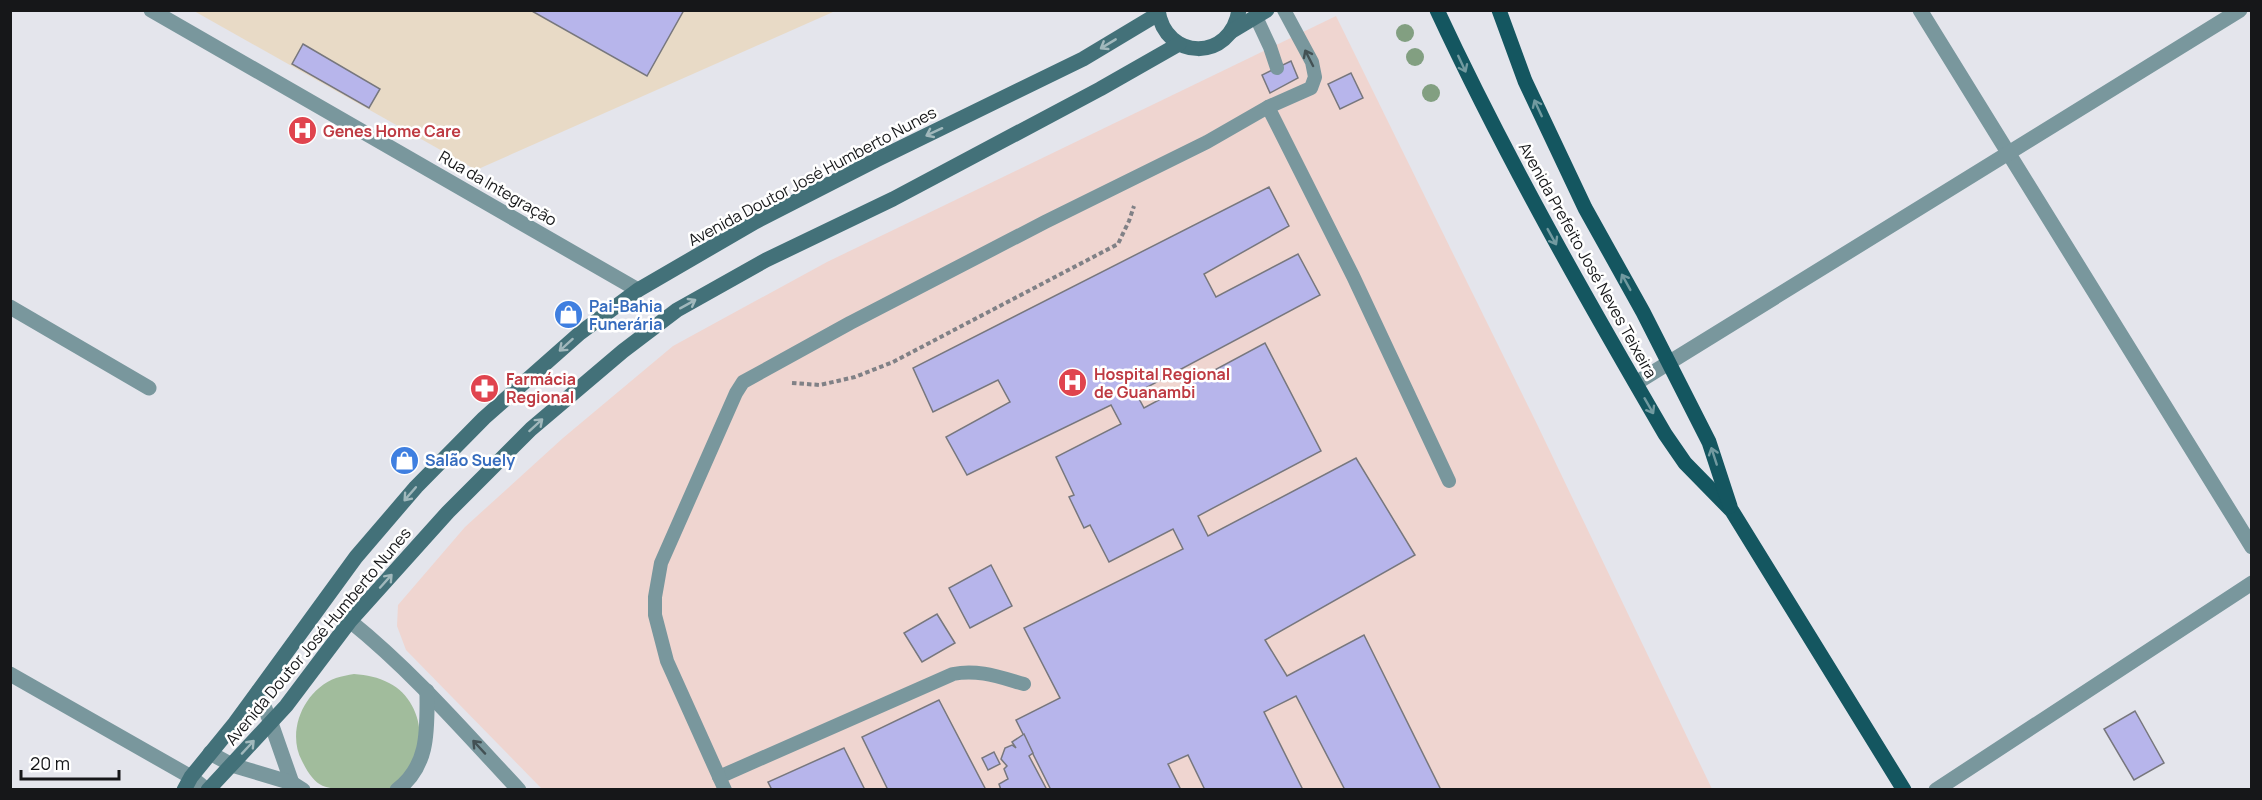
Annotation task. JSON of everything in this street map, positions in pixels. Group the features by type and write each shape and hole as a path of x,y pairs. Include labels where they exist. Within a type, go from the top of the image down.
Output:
{"main road":[{"path":"1232,31 1239,10"},
{"name":"Avenida Prefeito José Neves Teixeira","path":"1437,10 1533,204 1665,434 1685,463 1732,511"},
{"name":"Avenida Prefeito José Neves Teixeira","path":"1499,10 1525,81 1585,208 1709,442 1732,511 1900,788"},
{"name":"Avenida Doutor José Humberto Nunes","path":"187,783 258,692 356,557 416,488 484,418 580,333 638,290 755,222 1083,59 1158,12"},
{"path":"1158,12 1167,36 1179,44 1202,49 1224,40 1232,31 1261,14"},
{"name":"Avenida Doutor José Humberto Nunes","path":"208,789 286,706 350,621 448,512 531,429 622,351 677,310 766,260 893,199 1100,89 1179,44"}],"street":[{"name":"Rua da Integração","path":"152,10 638,290"},
{"path":"1920,10 2252,548"},
{"path":"1636,383 2240,10"},
{"path":"10,308 149,388"},
{"path":"1936,789 2252,583"},
{"path":"350,621 392,655 519,789"},
{"path":"10,674 187,783 208,789"},
{"path":"397,789 407,782 420,762 426,744 427,691"},
{"path":"258,692 298,786"},
{"path":"210,753 232,765 298,786"}],"lane":[{"path":"1024,684 978,672 953,674 722,783 667,661 655,615 655,597 661,563 736,393 743,382 1045,222 1207,142 1268,107 1288,91 1311,88 1315,77 1312,62 1284,10"},
{"path":"1261,14 1277,68"},
{"path":"1268,107 1353,276 1449,481"}],"path":[{"path":"759,372 789,382 820,385 855,377 893,362 1118,244 1129,221 1144,173"}],"shaded area":[{"path":"831,10 833,12 476,170 194,11"},
{"name":"Hospital Regional de Guanambi","path":"1336,16 1535,420 1712,789 542,789 406,650 397,626 398,605 465,527 563,438 673,346 827,262"}],"green space":[{"path":"354,674 381,679 399,690 408,698 418,720 420,732 417,755 405,776 397,785 387,790 335,789 322,786 307,770 298,749 297,725 307,702 325,684 336,678"}],"building":[{"path":"530,10 684,10 647,76"},
{"path":"303,44 380,89 369,108 292,64"},
{"path":"1291,61 1298,78 1270,93 1262,75"},
{"path":"1351,73 1363,98 1340,109 1328,84"},
{"path":"1269,187 1289,226 1204,274 1216,297 1298,254 1320,295 1136,393 1144,408 1265,343 1321,451 1198,516 1208,536 1356,458 1415,555 1265,640 1287,676 1364,635 1441,790 1345,790 1296,696 1264,712 1303,790 1205,790 1188,755 1168,764 1181,790 1051,790 1016,720 1060,698 1024,628 1183,549 1173,529 1109,562 1090,525 1084,528 1069,497 1074,495 1056,457 1121,424 1111,405 967,475 946,437 1010,402 998,380 933,412 913,368"},
{"path":"991,565 1012,606 970,628 949,588"},
{"path":"937,614 955,643 922,662 904,633"},
{"path":"939,700 986,790 888,790 862,737"},
{"path":"2135,711 2164,763 2134,780 2104,729"},
{"path":"1024,734 1033,753 1029,756 1047,790 1001,790 999,784 1008,779 1004,769 1007,766 1001,759 1005,748 1012,745 1016,748 1012,742"},
{"path":"844,748 865,790 772,790 768,782"},
{"path":"994,752 1000,764 988,770 982,758"}],"place":[{"name":"Genes Home Care","path":"302,131"},
{"name":"Pai-Bahia Funerária","path":"568,315"},
{"name":"Hospital Regional de Guanambi","path":"1073,383"},
{"name":"Farmácia Regional","path":"485,388"},
{"name":"Salão Suely","path":"404,460"}]}
